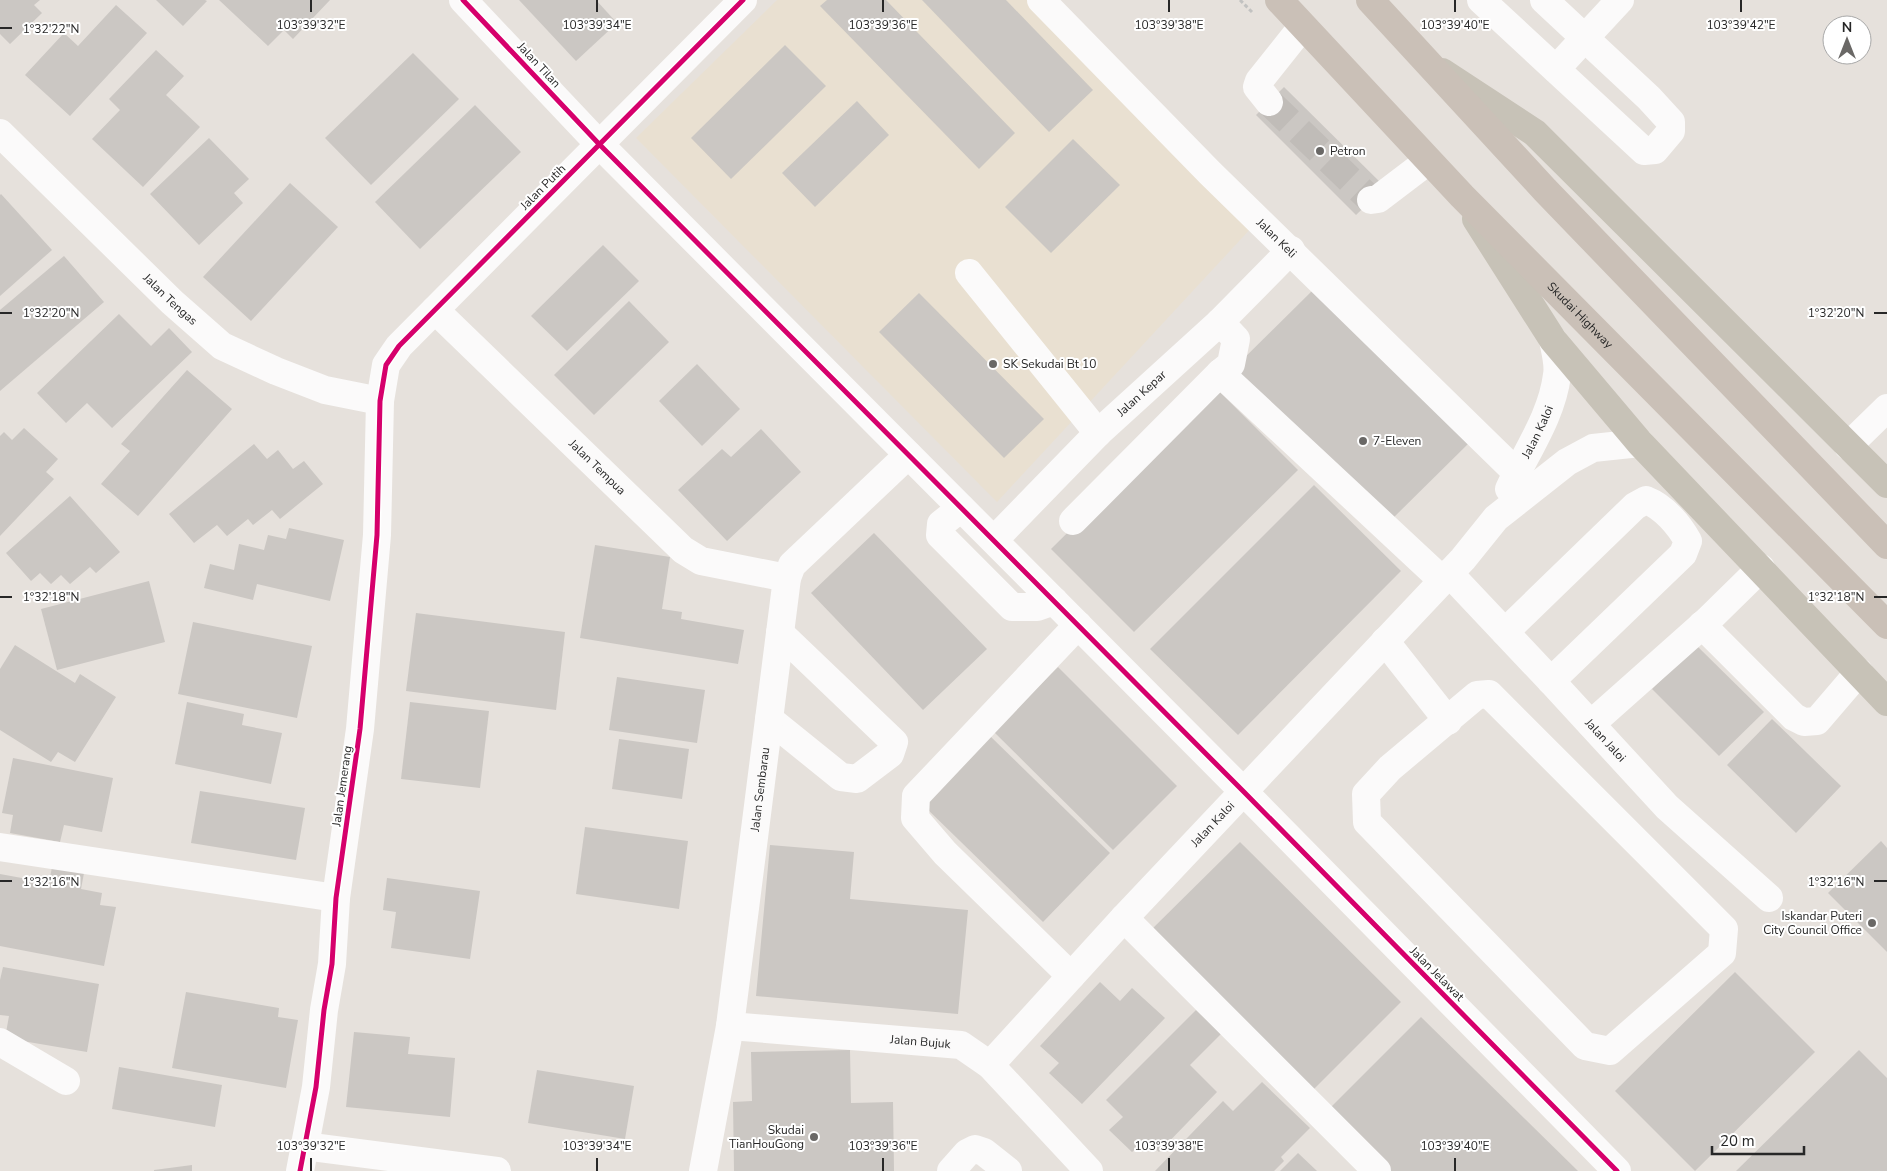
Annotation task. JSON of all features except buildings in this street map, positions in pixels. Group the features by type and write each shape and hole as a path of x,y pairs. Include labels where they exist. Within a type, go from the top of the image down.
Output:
{"highway":[{"name":"Skudai Highway","path":"1279,0 1462,196 1887,625"},
{"path":"1370,0 1618,267 1887,545"}],"main road":[{"path":"1424,60 1535,133 1887,484"},
{"path":"1462,196 1553,340 1640,443 1887,702"}],"street":[{"name":"Jalan Tilan","path":"463,0 599,144 908,455"},
{"name":"Jalan Putih","path":"380,401 386,365 399,346 743,0"},
{"name":"Jalan Keli","path":"1041,0 1210,173 1517,473"},
{"path":"1481,0 1644,151 1655,150 1671,131 1671,122 1650,98 1544,0"},
{"path":"1556,69 1586,39 1620,0"},
{"path":"1269,102 1256,87 1302,26"},
{"name":"Jalan Tengas","path":"0,133 172,302 222,346 276,371 325,390 380,401"},
{"path":"1371,200 1378,200 1428,161"},
{"name":"Jalan Kepar","path":"994,540 1098,433 1220,322 1290,250"},
{"path":"969,273 1098,433"},
{"name":"Jalan Tempua","path":"435,310 683,550 701,561 787,578"},
{"path":"1073,521 1231,364 1236,339 1220,322"},
{"name":"Jalan Kaloi","path":"1496,518 1544,420 1554,393 1558,372 1553,340"},
{"name":"Jalan Jaloi","path":"1220,373 1505,632 1667,807 1770,898"},
{"name":"Jalan Jemerang","path":"302,1159 321,1052 324,1010 332,964 336,898 362,710 377,535 380,401"},
{"path":"1848,446 1887,408"},
{"name":"Jalan Kaloi","path":"990,1065 1124,918 1446,577 1496,518 1566,462 1587,451 1601,446 1640,443"},
{"name":"Jalan Jelawat","path":"908,455 1244,792 1616,1171"},
{"name":"Jalan Sembarau","path":"703,1171 730,1026 787,578 792,565 908,455"},
{"path":"1505,632 1634,506 1646,500 1657,504 1681,530 1688,541 1683,554 1551,680"},
{"path":"961,508 941,524 940,535 1012,607 1037,607 1054,601"},
{"path":"1591,724 1702,625 1761,568"},
{"path":"1071,976 945,854 914,818 916,796 1078,625"},
{"path":"1702,625 1794,717 1804,722 1817,721 1859,672"},
{"path":"769,719 841,777 857,779 890,754 894,742 780,634"},
{"path":"1385,641 1448,721"},
{"path":"1489,694 1724,929 1722,953 1610,1050 1585,1046 1367,822 1366,794 1390,768 1448,721 1477,695 1489,694"},
{"path":"0,847 336,898"},
{"path":"1124,918 1377,1171"},
{"name":"Jalan Bujuk","path":"730,1026 961,1045 990,1065 1089,1171"},
{"path":"0,1042 66,1081"},
{"path":"951,1171 967,1153 975,1149 984,1152 1008,1171"},
{"path":"302,1159 497,1171"}],"shaded area":[{"name":"SK Sekudai Bt 10","path":"777,0 1035,0 1254,225 997,502 636,138"}],"tunnel":[{"path":"1269,102 1371,200"}],"cycle path":[{"path":"463,0 599,144 1244,792 1617,1171"},
{"path":"300,1171 316,1087 324,1010 332,964 336,898 360,729 377,535 380,401 386,365 399,346 743,0"}],"place":[{"name":"Petron","path":"1320,151"},
{"name":"SK Sekudai Bt 10","path":"993,364"},
{"name":"7-Eleven","path":"1363,441"},
{"name":"Iskandar Puteri City Council Office","path":"1872,923"},
{"name":"Skudai TianHouGong","path":"814,1137"}]}
